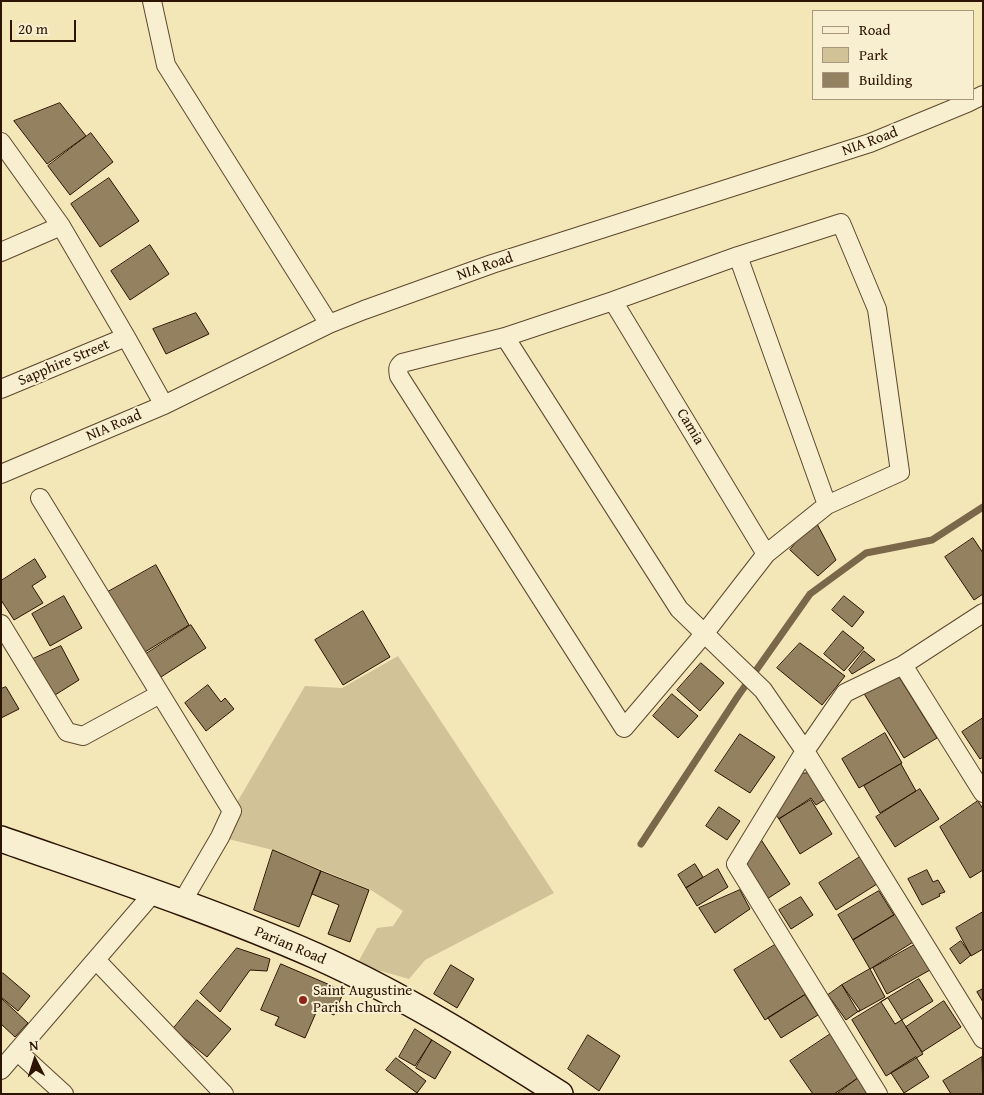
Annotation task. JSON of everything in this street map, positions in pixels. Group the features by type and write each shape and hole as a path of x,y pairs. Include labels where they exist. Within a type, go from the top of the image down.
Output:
{"main road":[{"name":"Parian Road","path":"1,839 182,902 293,947 367,981 492,1051 560,1094"}],"street":[{"path":"152,1 166,65 328,324"},
{"name":"NIA Road","path":"1,474 164,405 328,324 492,264 870,144 967,104 983,95"},
{"path":"1,142 61,226 164,405"},
{"path":"840,223 877,309 900,472 826,504 766,554 704,634 624,728 398,370 399,365 505,337 738,256 840,223"},
{"path":"1,252 61,226"},
{"path":"738,256 826,504"},
{"name":"Camia","path":"613,301 766,554"},
{"name":"Sapphire Street","path":"1,389 126,337"},
{"path":"505,337 679,609 763,690 805,751 983,1039"},
{"path":"40,498 232,810 220,837 182,902"},
{"path":"878,1094 736,864 805,751 845,692 903,665 983,613"},
{"path":"1,624 67,732 83,736 160,694"},
{"path":"903,665 983,793"},
{"path":"1,1070 154,892"},
{"path":"96,960 224,1094"},
{"path":"18,1051 64,1094"}],"green space":[{"path":"398,656 554,893 425,960 409,979 357,964 377,928 393,926 403,911 371,890 273,850 220,837 232,811 305,686 342,688"}],"building":[{"path":"60,103 86,136 47,164 14,121"},
{"path":"91,133 113,162 70,195 48,166"},
{"path":"109,178 139,221 100,247 71,204"},
{"path":"150,245 169,274 130,300 111,271"},
{"path":"196,313 209,334 166,354 153,329"},
{"path":"815,520 836,560 818,576 790,550"},
{"path":"973,538 983,553 983,594 974,600 945,557"},
{"path":"35,559 46,577 32,586 43,603 14,620 1,600 1,581"},
{"path":"156,565 189,625 145,652 106,593"},
{"path":"64,596 82,628 50,646 32,614"},
{"path":"844,596 864,612 852,627 832,610"},
{"path":"363,611 390,657 343,685 315,640"},
{"path":"191,625 206,648 161,677 146,654"},
{"path":"843,631 864,648 844,671 824,654"},
{"path":"800,643 845,676 822,705 777,668"},
{"path":"61,646 79,680 55,695 33,659"},
{"path":"864,651 875,660 852,674 849,670"},
{"path":"701,663 724,683 700,711 677,690"},
{"path":"896,672 937,738 904,758 863,692"},
{"path":"208,685 221,702 225,698 234,709 206,731 185,703"},
{"path":"6,687 19,709 1,718 1,689"},
{"path":"672,694 698,716 678,738 653,716"},
{"path":"983,718 983,757 980,759 962,732"},
{"path":"885,733 902,763 859,788 842,759"},
{"path":"740,734 775,757 750,793 715,771"},
{"path":"901,764 916,791 880,813 864,786"},
{"path":"809,773 827,798 816,805 811,798 779,819 773,811 798,774"},
{"path":"920,789 939,819 895,847 876,817"},
{"path":"811,800 832,834 800,854 779,819"},
{"path":"978,801 983,809 983,870 970,878 940,827"},
{"path":"719,807 740,821 727,840 706,826"},
{"path":"760,838 790,884 767,899 745,864"},
{"path":"273,850 321,871 299,927 254,910"},
{"path":"860,857 877,884 836,910 819,883"},
{"path":"695,864 703,877 686,888 678,875"},
{"path":"718,869 728,887 697,906 686,888"},
{"path":"927,870 933,882 938,880 945,892 922,905 908,879"},
{"path":"321,871 369,890 350,942 328,934 339,905 312,894"},
{"path":"740,890 750,909 715,933 699,908"},
{"path":"879,891 894,915 853,940 838,915"},
{"path":"801,897 813,915 791,929 779,910"},
{"path":"901,911 918,939 870,969 853,940"},
{"path":"983,912 983,949 971,956 956,928"},
{"path":"961,941 971,955 960,964 950,949"},
{"path":"778,943 809,992 765,1020 734,970"},
{"path":"916,944 930,970 887,994 873,968"},
{"path":"237,948 270,959 267,971 250,970 220,1012 200,993"},
{"name":"Saint Augustine Parish Church","path":"281,964 344,991 334,1015 318,1008 305,1038 275,1025 279,1017 261,1010"},
{"path":"451,965 474,979 457,1008 434,994"},
{"path":"870,969 885,997 858,1012 842,985"},
{"path":"3,973 30,996 18,1011 1,997 1,975"},
{"path":"919,979 933,1001 895,1024 881,1002"},
{"path":"842,985 860,1010 846,1020 828,995"},
{"path":"983,989 983,1002 977,992"},
{"path":"805,995 818,1015 781,1038 768,1018"},
{"path":"1,998 28,1023 15,1037 1,1024"},
{"path":"888,998 923,1054 886,1076 852,1020"},
{"path":"197,1000 231,1029 207,1057 173,1029"},
{"path":"944,1001 961,1027 922,1052 906,1027"},
{"path":"415,1029 432,1040 415,1066 399,1057"},
{"path":"832,1033 861,1076 834,1094 813,1094 790,1061"},
{"path":"588,1035 620,1056 599,1091 568,1069"},
{"path":"432,1040 451,1052 435,1079 416,1068"},
{"path":"916,1057 929,1077 904,1093 891,1073"},
{"path":"982,1057 983,1094 951,1094 943,1081"},
{"path":"396,1058 426,1081 417,1093 386,1070"},
{"path":"861,1076 874,1094 837,1094"}],"waterway":[{"path":"641,844 738,696 810,594 866,553 932,540 983,507"}],"place":[{"name":"Saint Augustine Parish Church","path":"303,1000"}]}
